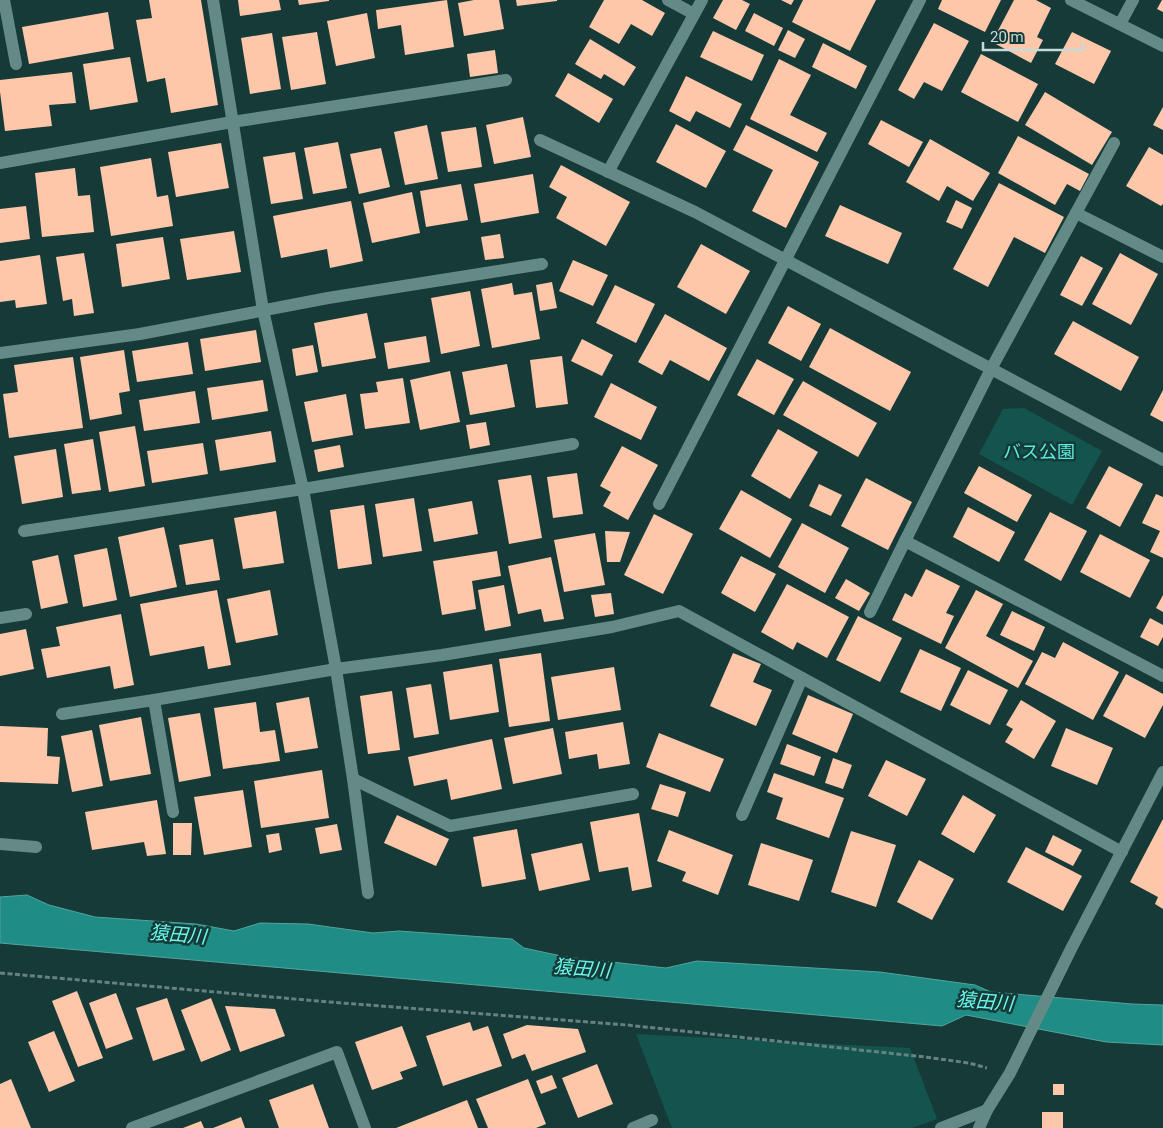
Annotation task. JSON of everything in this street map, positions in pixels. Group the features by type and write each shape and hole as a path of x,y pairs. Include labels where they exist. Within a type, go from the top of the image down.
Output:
{"street":[{"path":"4,0 16,64"},
{"path":"213,0 263,310 303,489 336,669 368,893"},
{"path":"668,0 694,14"},
{"path":"608,172 702,0"},
{"path":"659,504 920,0"},
{"path":"1071,0 1163,46"},
{"path":"1120,24 1133,0"},
{"path":"0,163 232,122 506,80"},
{"path":"540,140 695,212 1163,460"},
{"path":"870,612 991,369 1114,143"},
{"path":"1076,213 1163,257"},
{"path":"0,353 140,334 263,310 542,264"},
{"path":"24,531 303,489 573,444"},
{"path":"905,541 1163,676"},
{"path":"62,714 336,669 442,655 612,627 679,611 1122,852"},
{"path":"0,618 26,614"},
{"path":"742,814 802,678"},
{"path":"154,700 174,812"},
{"path":"980,1128 988,1110 1010,1073 1071,949 1163,772"},
{"path":"353,779 450,826 633,794"},
{"path":"0,844 36,847"},
{"path":"132,1128 337,1052 365,1128"},
{"path":"941,1128 988,1110"},
{"path":"633,1128 652,1120"}],"path":[{"path":"0,973 329,1002 627,1025 925,1057 1010,1073"}],"green space":[{"name":"バス公園","path":"1024,408 1102,451 1072,505 979,454 1003,409"},
{"path":"636,1034 910,1048 937,1119 912,1128 672,1128"}],"water":[{"name":"猿田川","path":"27,895 49,905 95,917 196,924 234,931 260,923 308,924 373,933 399,931 512,939 524,948 566,957 666,968 697,961 880,972 975,985 991,992 1163,1005 1163,1045 1106,1042 966,1015 942,1026 0,943 0,897"}],"building":[{"path":"149,0 201,0 218,105 171,113 165,78 147,82 136,20 152,18"},
{"path":"238,0 279,0 281,10 240,16"},
{"path":"298,0 329,0 329,1 299,5"},
{"path":"447,0 454,47 405,55 401,25 378,29 376,10"},
{"path":"474,0 499,0 504,29 464,36 458,3"},
{"path":"516,0 557,0 557,1 517,6"},
{"path":"604,0 642,0 665,13 652,36 631,24 619,44 589,27"},
{"path":"723,0 742,0 750,4 736,30 713,18"},
{"path":"781,0 794,0 791,5"},
{"path":"803,0 876,0 850,51 792,22"},
{"path":"942,0 1001,0 985,32 938,9"},
{"path":"1014,0 1036,0 1051,8 1037,37 1043,40 1031,63 992,42"},
{"path":"1163,0 1163,12 1157,9"},
{"path":"108,12 114,49 29,64 22,27"},
{"path":"367,13 375,58 336,66 327,21"},
{"path":"754,13 783,28 774,46 745,31"},
{"path":"934,23 969,41 942,91 924,82 914,99 898,90"},
{"path":"788,30 805,39 795,58 778,50"},
{"path":"713,31 764,55 752,81 700,57"},
{"path":"317,32 326,84 291,90 282,37"},
{"path":"1072,32 1111,51 1094,84 1055,64"},
{"path":"272,33 281,89 250,94 241,38"},
{"path":"590,39 636,67 624,86 604,74 601,79 575,64"},
{"path":"823,43 867,66 856,89 812,67"},
{"path":"495,50 498,73 470,77 467,54"},
{"path":"981,54 1038,84 1018,122 961,92"},
{"path":"130,57 138,102 90,110 83,64"},
{"path":"779,59 811,75 790,115 827,133 817,152 750,119"},
{"path":"72,72 76,103 49,105 52,126 5,131 0,80"},
{"path":"568,73 613,99 599,123 555,96"},
{"path":"686,76 742,104 730,128 696,111 690,122 669,111"},
{"path":"1045,92 1112,132 1092,165 1025,125"},
{"path":"1163,107 1163,130 1153,125"},
{"path":"523,117 531,157 494,164 486,125"},
{"path":"881,120 923,142 909,167 868,144"},
{"path":"676,124 726,151 706,188 656,162"},
{"path":"427,125 438,179 405,185 394,132"},
{"path":"746,125 819,162 786,228 752,211 773,170 733,150"},
{"path":"476,127 482,167 448,172 441,132"},
{"path":"1018,136 1089,174 1080,191 1067,184 1055,205 998,173"},
{"path":"930,139 990,173 973,201 947,186 939,201 906,182"},
{"path":"338,142 347,188 313,194 304,148"},
{"path":"221,143 229,188 176,197 168,152"},
{"path":"1149,147 1163,155 1163,204 1161,206 1126,186"},
{"path":"381,148 390,187 359,194 350,154"},
{"path":"295,152 303,199 271,204 263,157"},
{"path":"151,158 157,197 168,195 173,226 111,236 100,167"},
{"path":"561,165 630,202 606,246 556,218 567,197 549,187"},
{"path":"75,168 78,196 90,195 94,232 42,237 35,173"},
{"path":"533,174 539,213 481,223 474,184"},
{"path":"999,183 1064,217 1045,253 1014,237 988,287 953,269"},
{"path":"461,184 468,220 426,227 420,191"},
{"path":"412,192 420,233 372,243 363,203"},
{"path":"956,200 972,208 962,229 946,222"},
{"path":"351,201 363,261 330,268 327,249 281,258 273,216"},
{"path":"840,205 902,233 888,264 825,236"},
{"path":"26,206 30,239 0,243 0,209"},
{"path":"234,231 241,272 187,280 180,239"},
{"path":"500,234 504,258 485,260 481,237"},
{"path":"163,237 170,279 122,287 116,244"},
{"path":"701,244 750,271 726,314 677,287"},
{"path":"84,253 94,313 74,316 72,299 63,301 56,257"},
{"path":"1120,253 1158,274 1131,325 1092,304"},
{"path":"40,255 47,304 16,308 15,300 0,302 0,261"},
{"path":"1081,256 1103,268 1082,306 1060,295"},
{"path":"573,260 608,275 593,306 559,291"},
{"path":"552,282 557,308 540,311 536,285"},
{"path":"512,283 514,295 532,292 540,339 492,348 481,289"},
{"path":"615,285 655,304 636,343 596,323"},
{"path":"470,291 480,346 441,354 431,298"},
{"path":"788,306 821,324 801,361 768,343"},
{"path":"367,313 376,358 322,367 314,323"},
{"path":"665,314 727,348 709,381 670,360 662,375 638,362"},
{"path":"1073,321 1139,357 1121,391 1054,354"},
{"path":"830,328 911,372 890,411 809,367"},
{"path":"256,330 261,362 205,371 200,339"},
{"path":"426,336 430,362 388,369 384,343"},
{"path":"582,339 613,355 602,376 571,361"},
{"path":"188,342 193,374 137,382 132,351"},
{"path":"313,345 318,372 296,376 292,349"},
{"path":"124,350 130,391 119,393 122,414 90,420 80,357"},
{"path":"562,356 568,404 536,408 530,360"},
{"path":"73,357 83,428 9,438 3,394 18,392 14,365"},
{"path":"757,359 794,379 774,415 737,395"},
{"path":"507,364 515,407 470,415 462,372"},
{"path":"450,371 460,422 420,430 410,380"},
{"path":"403,378 410,423 365,429 360,394 378,392 376,382"},
{"path":"263,380 268,411 212,420 207,388"},
{"path":"803,381 877,423 858,457 783,415"},
{"path":"611,383 657,407 641,440 594,417"},
{"path":"1163,390 1163,422 1150,415"},
{"path":"195,391 200,423 144,431 139,400"},
{"path":"346,394 353,435 312,442 304,402"},
{"path":"486,422 490,445 470,449 466,425"},
{"path":"135,426 145,486 109,492 99,432"},
{"path":"778,429 818,452 790,499 751,476"},
{"path":"271,431 276,462 220,471 215,440"},
{"path":"93,439 101,490 72,494 64,444"},
{"path":"203,443 208,474 152,483 147,451"},
{"path":"340,445 344,467 318,472 314,450"},
{"path":"622,446 658,465 628,520 603,506 611,492 600,486"},
{"path":"56,449 63,497 22,504 14,456"},
{"path":"979,466 1032,495 1017,522 964,493"},
{"path":"1109,466 1143,484 1120,527 1086,508"},
{"path":"577,473 583,514 553,518 547,477"},
{"path":"531,475 542,538 509,544 498,480"},
{"path":"866,478 912,502 888,550 841,526"},
{"path":"819,484 842,495 831,516 809,506"},
{"path":"741,490 792,519 770,558 719,529"},
{"path":"1156,494 1163,497 1163,558 1150,552 1160,531 1142,523"},
{"path":"414,498 422,551 383,557 375,504"},
{"path":"472,501 478,534 434,542 428,509"},
{"path":"364,505 372,564 338,569 330,510"},
{"path":"968,507 1015,532 999,562 953,537"},
{"path":"276,511 284,563 243,569 234,518"},
{"path":"1050,512 1087,531 1061,581 1024,560"},
{"path":"654,514 693,534 663,594 624,575"},
{"path":"802,523 849,548 825,593 778,567"},
{"path":"164,527 177,587 130,597 118,537"},
{"path":"605,531 630,532 620,562 607,562"},
{"path":"595,533 605,585 564,592 554,540"},
{"path":"1100,534 1150,560 1130,598 1080,572"},
{"path":"213,539 220,580 186,585 179,545"},
{"path":"107,548 117,600 83,607 74,555"},
{"path":"497,551 501,576 472,581 476,609 442,615 433,561"},
{"path":"58,555 68,603 41,609 32,561"},
{"path":"741,556 776,574 755,612 721,593"},
{"path":"551,557 564,619 544,622 541,609 518,614 508,566"},
{"path":"926,569 960,586 946,613 954,616 941,644 892,620 905,593 912,597"},
{"path":"846,579 870,593 859,611 835,598"},
{"path":"787,584 849,617 827,658 797,642 793,650 761,632"},
{"path":"504,585 511,626 485,631 478,590"},
{"path":"217,590 231,665 208,669 204,646 150,656 140,604"},
{"path":"270,590 278,635 236,643 227,599"},
{"path":"976,590 1003,604 986,636 1033,661 1018,688 945,648"},
{"path":"611,593 614,614 595,617 591,595"},
{"path":"1163,595 1163,612 1156,608"},
{"path":"1012,611 1045,627 1034,651 1000,635"},
{"path":"121,614 134,685 114,689 110,666 47,678 41,649 60,646 56,627"},
{"path":"858,616 902,638 880,682 836,660"},
{"path":"1150,618 1163,625 1163,637 1158,646 1140,637"},
{"path":"26,629 34,669 0,676 0,634"},
{"path":"1063,642 1119,672 1093,720 1025,684 1042,652 1055,658"},
{"path":"920,649 961,668 941,711 900,692"},
{"path":"541,653 550,721 509,727 499,659"},
{"path":"733,653 761,664 753,682 772,690 756,726 710,706"},
{"path":"492,664 499,712 450,720 443,672"},
{"path":"614,667 621,710 558,720 551,677"},
{"path":"968,670 1008,690 990,725 950,705"},
{"path":"1126,674 1163,694 1163,705 1145,738 1103,716"},
{"path":"431,684 439,734 414,738 406,688"},
{"path":"392,691 400,750 368,754 360,696"},
{"path":"808,695 853,714 837,753 792,734"},
{"path":"309,697 318,748 285,753 276,703"},
{"path":"1021,700 1056,721 1034,759 1005,742 1013,729 1006,725"},
{"path":"256,702 260,732 275,730 280,761 223,769 214,708"},
{"path":"200,713 211,776 179,782 168,718"},
{"path":"141,717 151,774 110,781 99,725"},
{"path":"623,722 630,764 599,769 597,754 569,759 565,732"},
{"path":"0,726 48,728 47,756 60,757 58,784 0,782"},
{"path":"553,728 562,774 513,784 504,738"},
{"path":"1066,728 1113,748 1097,785 1051,766"},
{"path":"92,730 103,786 72,792 61,736"},
{"path":"659,733 724,759 710,792 646,767"},
{"path":"492,739 502,789 451,800 447,779 414,786 408,757"},
{"path":"787,744 821,757 814,776 780,764"},
{"path":"833,758 852,765 843,789 825,783"},
{"path":"886,760 926,779 907,816 868,796"},
{"path":"322,770 329,818 261,828 254,781"},
{"path":"774,773 844,798 829,838 776,819 783,798 767,792"},
{"path":"660,784 686,792 678,817 651,809"},
{"path":"243,790 252,847 204,855 194,797"},
{"path":"963,795 996,815 974,853 941,834"},
{"path":"157,800 166,854 147,856 144,842 92,850 85,812"},
{"path":"639,813 652,887 632,891 628,867 599,872 590,822"},
{"path":"397,815 449,839 436,866 384,843"},
{"path":"1163,819 1163,909 1155,904 1158,897 1130,882"},
{"path":"173,823 192,823 191,855 173,855"},
{"path":"337,824 342,850 320,854 315,828"},
{"path":"517,829 526,879 482,887 473,837"},
{"path":"669,830 733,855 718,895 682,881 686,872 657,861"},
{"path":"851,831 896,845 876,907 831,892"},
{"path":"279,833 282,850 269,853 266,835"},
{"path":"1053,835 1082,850 1073,866 1045,852"},
{"path":"582,843 590,880 539,891 531,854"},
{"path":"761,843 813,860 799,901 748,885"},
{"path":"1026,847 1082,876 1063,911 1007,882"},
{"path":"919,860 954,879 932,920 897,902"},
{"path":"77,991 103,1058 78,1067 52,1001"},
{"path":"116,993 133,1039 106,1049 89,1003"},
{"path":"167,998 185,1050 153,1061 136,1008"},
{"path":"211,998 231,1050 201,1062 181,1010"},
{"path":"225,1006 275,1009 285,1036 240,1052"},
{"path":"470,1022 473,1031 488,1026 502,1066 443,1086 426,1036"},
{"path":"527,1025 578,1029 586,1052 532,1071 525,1054 512,1059 503,1034"},
{"path":"402,1026 417,1066 400,1072 403,1079 372,1090 355,1042"},
{"path":"54,1031 75,1081 49,1092 28,1042"},
{"path":"597,1064 613,1104 578,1118 562,1078"},
{"path":"552,1075 557,1088 541,1094 536,1081"},
{"path":"11,1079 31,1128 0,1128 0,1084"},
{"path":"528,1079 546,1124 536,1128 488,1128 476,1099"},
{"path":"313,1084 329,1128 279,1128 269,1100"},
{"path":"1053,1084 1064,1084 1064,1095 1053,1095"},
{"path":"467,1100 478,1128 396,1128"},
{"path":"1042,1112 1063,1112 1063,1128 1042,1128"},
{"path":"241,1117 245,1128 213,1128"},
{"path":"201,1121 204,1128 183,1128"}]}
